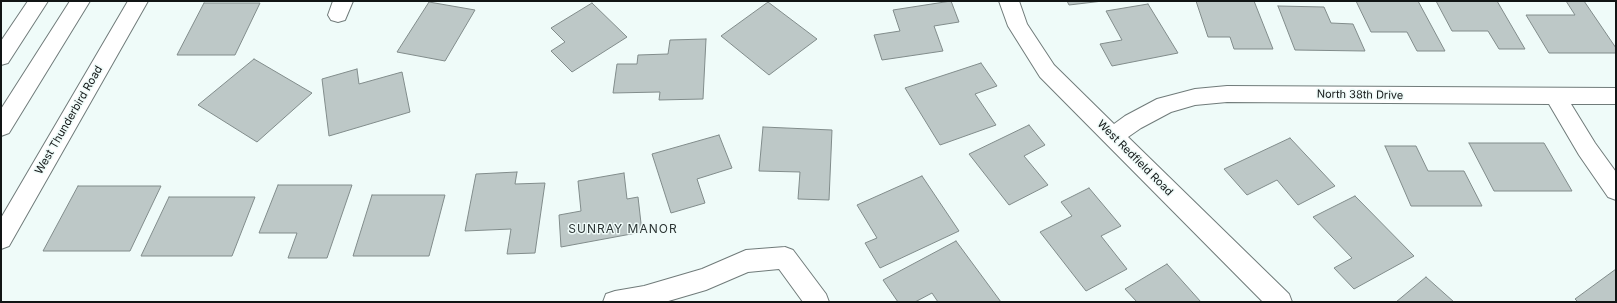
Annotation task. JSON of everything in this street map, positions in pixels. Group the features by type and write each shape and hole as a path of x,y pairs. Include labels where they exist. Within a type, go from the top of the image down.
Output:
{"street":[{"path":"1,57 38,1"},
{"path":"1,127 80,1"},
{"name":"West Thunderbird Road","path":"1,239 138,1"},
{"name":"West Redfield Road","path":"1009,1 1018,26 1047,71 1280,302"},
{"name":"North 38th Drive","path":"1113,136 1133,122 1165,105 1195,97 1227,94 1616,96"},
{"path":"1555,96 1587,149 1616,190"},
{"path":"615,302 644,297 706,279 746,261 785,258 817,302"}],"building":[{"path":"951,1 959,22 934,26 943,51 882,60 874,35 900,31 893,10"},
{"path":"1067,1 1103,1 1069,5"},
{"path":"1196,1 1254,1 1273,49 1234,49 1230,37 1208,37"},
{"path":"1356,1 1418,1 1445,51 1417,51 1407,32 1371,32"},
{"path":"1436,1 1497,1 1525,49 1499,49 1488,31 1452,31"},
{"path":"1566,1 1584,1 1616,48 1616,53 1549,53 1526,15 1575,15"},
{"path":"429,2 475,10 445,61 397,52"},
{"path":"768,2 817,39 769,75 721,36"},
{"path":"204,3 260,3 235,55 177,55"},
{"path":"592,3 627,37 572,72 551,51 565,42 551,28"},
{"path":"1148,4 1178,53 1112,66 1100,44 1122,40 1106,11"},
{"path":"1278,6 1324,7 1331,23 1353,24 1365,51 1295,50"},
{"path":"706,39 703,99 659,100 660,92 613,93 617,64 637,64 638,55 668,54 670,40"},
{"path":"254,59 312,93 257,142 198,105"},
{"path":"981,63 997,86 975,94 996,125 940,145 905,88"},
{"path":"357,69 359,84 402,72 410,112 329,136 322,79"},
{"path":"1029,125 1045,145 1024,156 1048,185 1009,205 969,154"},
{"path":"763,127 832,130 829,200 798,199 800,172 759,171"},
{"path":"719,135 732,168 697,179 705,203 671,213 652,154"},
{"path":"1290,138 1335,186 1298,205 1277,180 1247,195 1224,169"},
{"path":"1469,143 1544,143 1572,191 1494,191"},
{"path":"1385,146 1416,146 1428,171 1464,171 1482,206 1411,206"},
{"path":"517,172 515,184 545,183 535,253 507,254 511,229 465,231 476,174"},
{"path":"624,173 627,199 638,197 642,232 561,247 559,215 581,211 578,181"},
{"path":"922,176 959,231 880,268 865,243 877,238 857,205"},
{"path":"278,185 352,185 327,258 288,258 297,233 259,233"},
{"path":"78,186 161,186 130,251 43,251"},
{"path":"1089,188 1121,226 1101,236 1127,269 1086,291 1040,232 1072,216 1061,202"},
{"path":"372,195 445,195 429,256 353,256"},
{"path":"1355,196 1414,256 1354,289 1334,268 1352,258 1313,217"},
{"path":"169,197 255,197 232,256 141,256"},
{"path":"956,241 1001,302 938,302 932,293 915,302 898,302 883,280"},
{"path":"1167,264 1201,302 1137,302 1125,289"},
{"path":"1616,269 1616,302 1578,302 1575,299"},
{"path":"1426,277 1454,302 1396,302"}],"district":[{"name":"SUNRAY MANOR","path":"623,229"}]}
